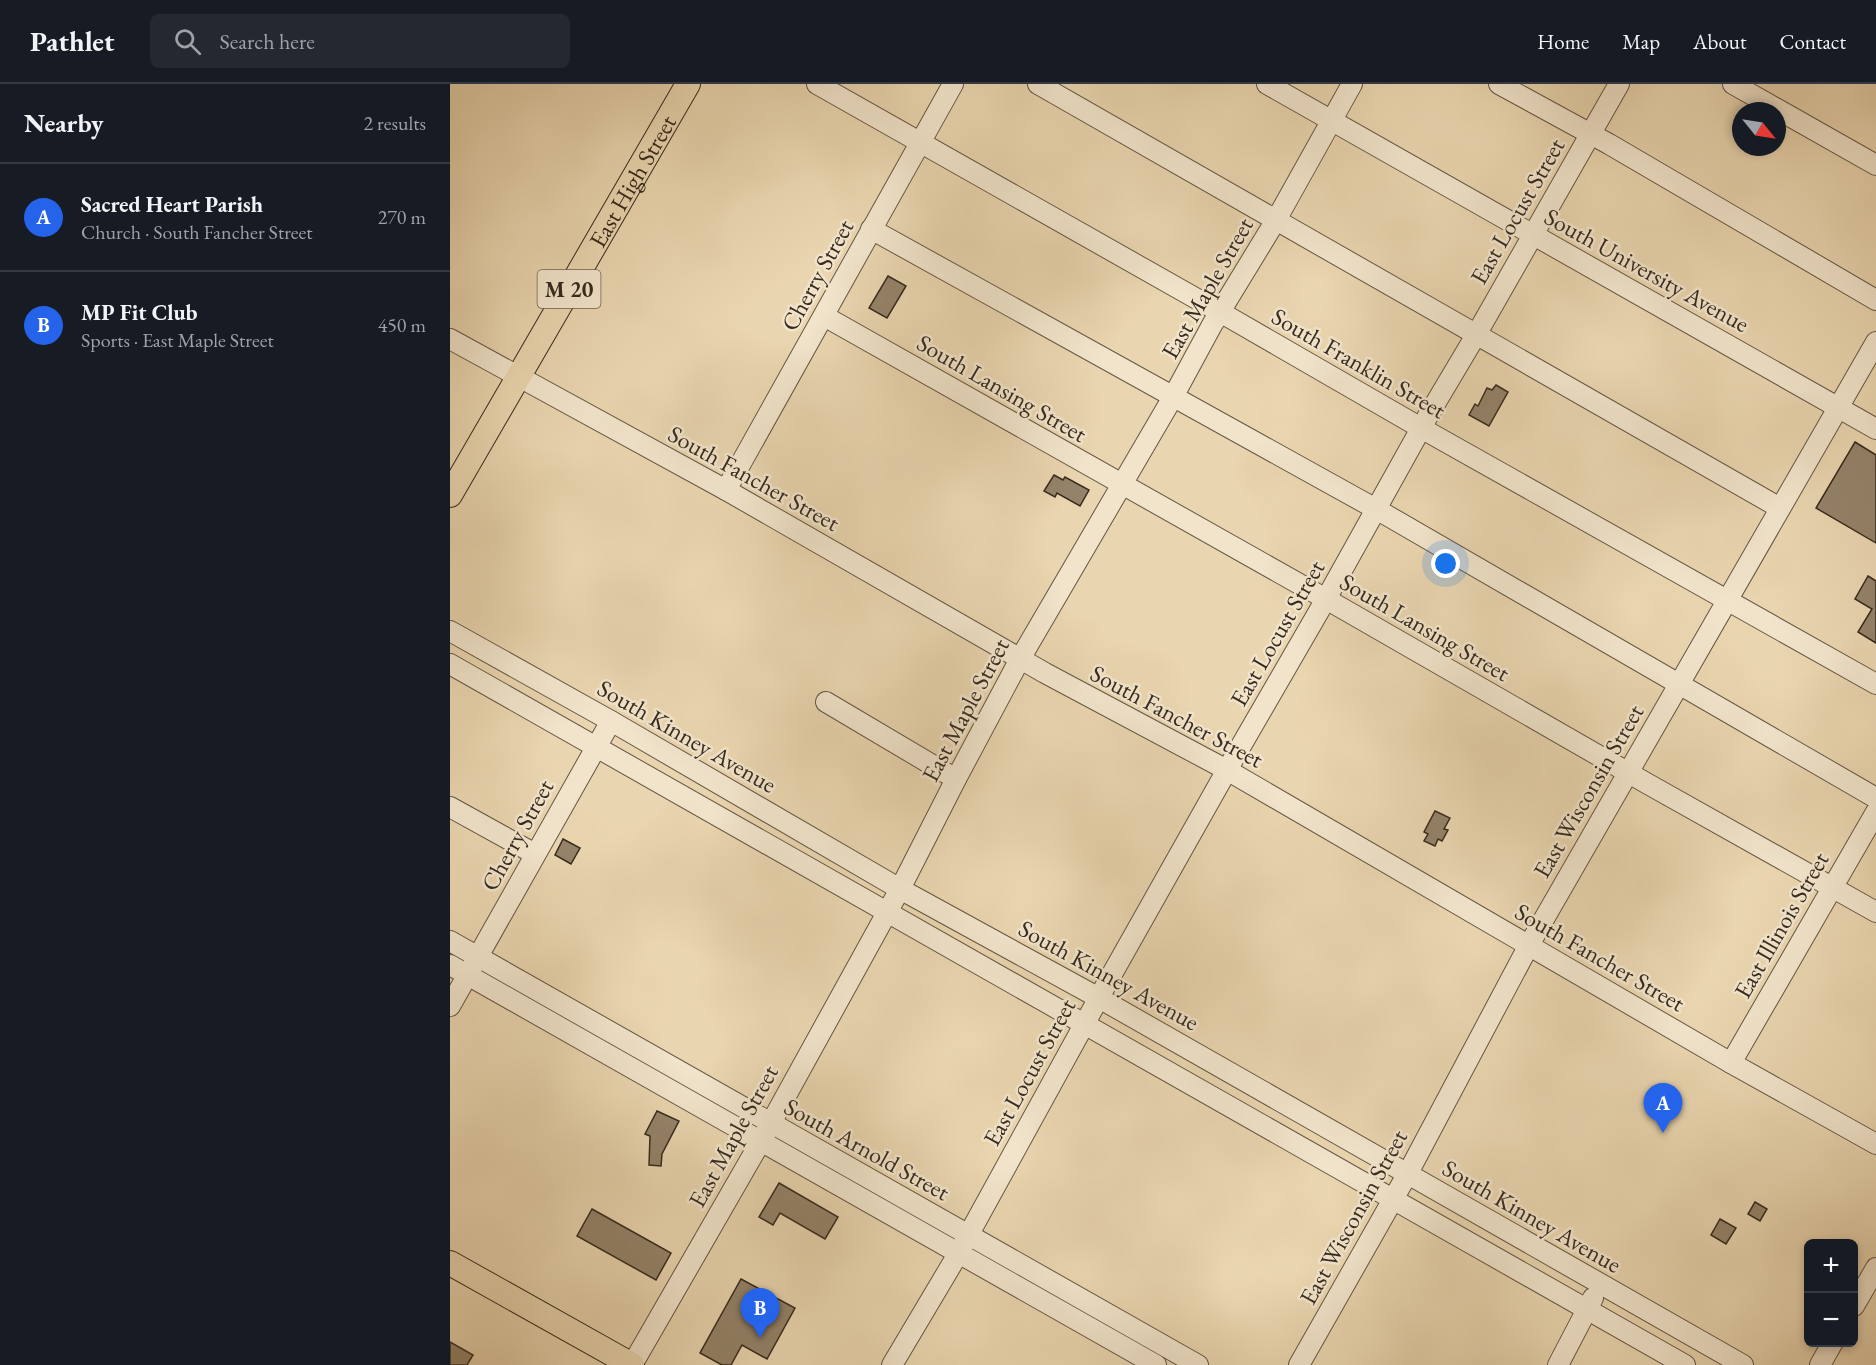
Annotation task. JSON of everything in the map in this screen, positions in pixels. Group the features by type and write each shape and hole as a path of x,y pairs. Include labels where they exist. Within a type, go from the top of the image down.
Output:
{"main road":[{"name":"East High Street","path":"451,491 688,84"},
{"path":"450,1263 632,1365"}],"street":[{"name":"South Franklin Street","path":"817,84 1876,684"},
{"name":"Cherry Street","path":"726,490 953,84"},
{"path":"1038,84 1780,508"},
{"name":"South University Avenue","path":"1268,84 1876,429"},
{"name":"East Maple Street","path":"632,1365 900,889 1020,659 1220,312 1276,220 1352,84"},
{"path":"1499,84 1590,134 1876,300"},
{"name":"East Locust Street","path":"892,1365 958,1254 1227,770 1619,84"},
{"path":"1733,84 1876,165"},
{"path":"871,229 1376,509 1876,798"},
{"name":"South Lansing Street","path":"824,316 1876,912"},
{"name":"South Fancher Street","path":"450,339 726,490 1020,659 1227,770 1731,1063 1876,1144"},
{"name":"East Wisconsin Street","path":"1299,1365 1408,1173 1529,945 1876,342"},
{"name":"South Kinney Avenue","path":"450,631 611,721 900,889 1099,998 1743,1365"},
{"path":"450,664 1685,1365"},
{"path":"826,702 956,779"},
{"name":"Cherry Street","path":"450,1006 611,721"},
{"path":"450,807 535,854"},
{"name":"East Illinois Street","path":"1731,1063 1876,812"},
{"name":"South Arnold Street","path":"450,941 765,1132 958,1254 1156,1365"},
{"name":"South Arnold Street","path":"450,965 765,1132 968,1235 1197,1365"},
{"path":"1858,1299 1876,1268"},
{"path":"1558,1365 1600,1285"},
{"path":"1820,1365 1830,1347"}],"building":[{"path":"888,276 906,286 887,318 869,308"},
{"path":"1496,385 1508,392 1489,426 1469,415 1475,404 1478,406 1487,388 1492,390"},
{"path":"1855,442 1876,455 1876,543 1816,508"},
{"path":"1054,475 1063,480 1065,477 1089,490 1080,506 1057,493 1055,497 1044,491"},
{"path":"1868,576 1876,581 1876,643 1858,632 1872,609 1855,599"},
{"path":"1435,811 1450,818 1444,829 1448,830 1442,841 1438,839 1435,846 1424,841 1428,834 1424,832"},
{"path":"563,839 580,848 571,864 555,855"},
{"path":"657,1111 679,1121 662,1154 661,1166 649,1165 650,1136 645,1134"},
{"path":"779,1183 838,1217 825,1239 780,1213 773,1225 759,1217"},
{"path":"1755,1202 1767,1209 1760,1221 1748,1214"},
{"path":"592,1209 671,1253 656,1280 577,1236"},
{"path":"1720,1219 1736,1228 1726,1244 1711,1235"},
{"path":"741,1279 795,1308 767,1359 742,1345 731,1365 722,1365 700,1353"},
{"path":"450,1342 473,1355 467,1365 450,1365"}],"place":[{"name":"Sacred Heart Parish","path":"1663,1133"},
{"name":"MP Fit Club","path":"760,1338"}]}
